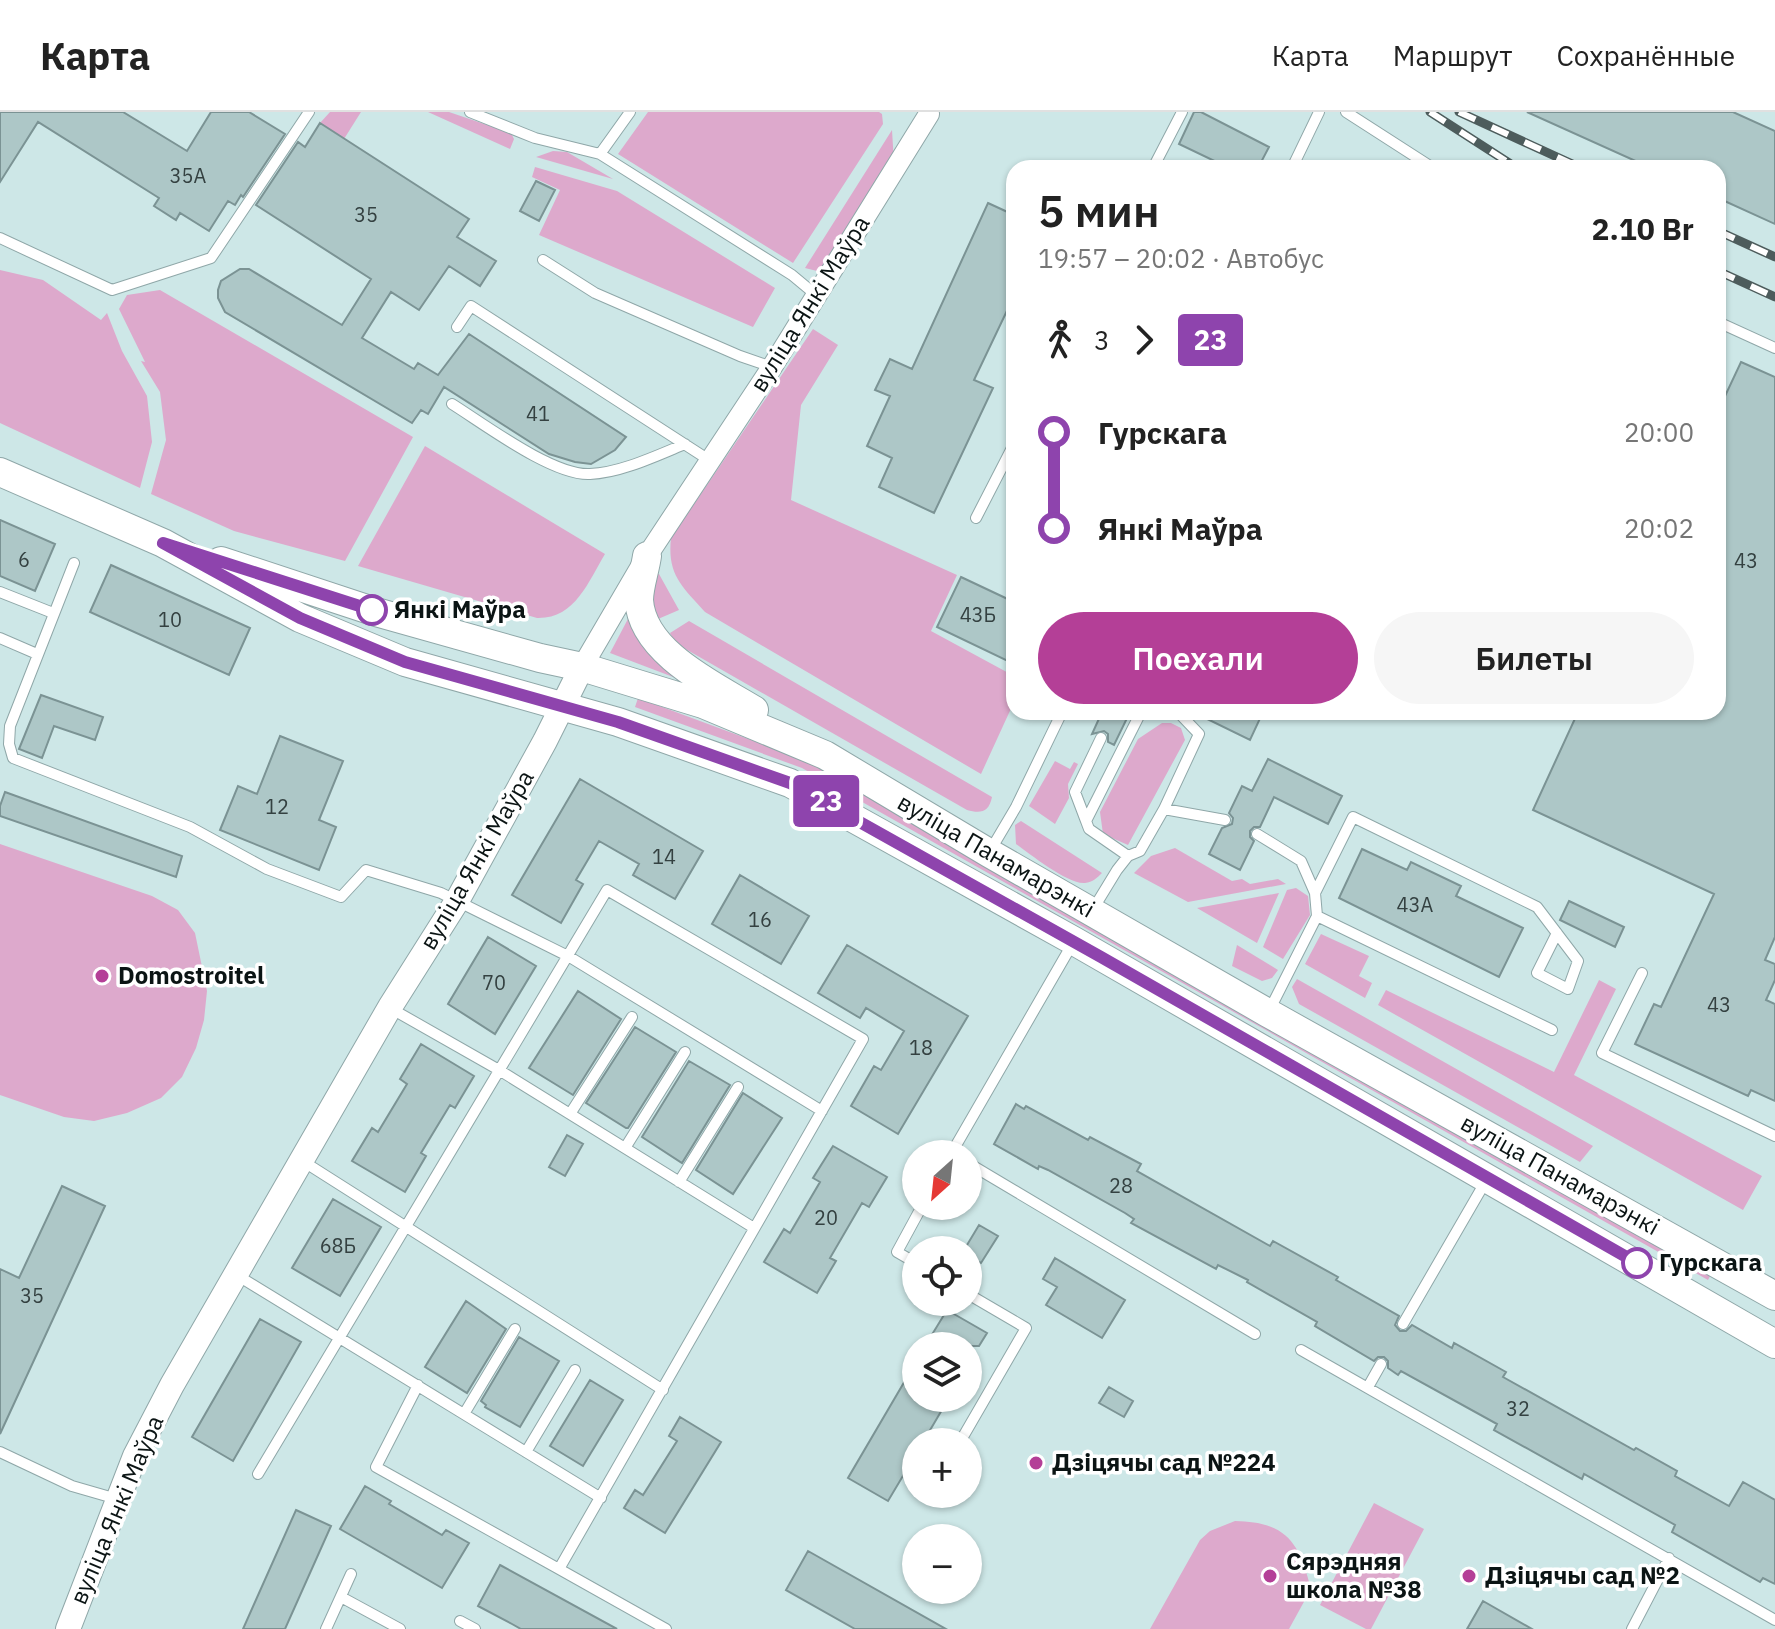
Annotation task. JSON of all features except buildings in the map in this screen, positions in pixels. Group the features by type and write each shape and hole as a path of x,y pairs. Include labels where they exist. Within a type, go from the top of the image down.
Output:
{"main road":[{"name":"вуліца Панамарэнкі","path":"0,472 163,543 300,618 405,662 632,726 790,783 1074,941 1775,1343"},
{"name":"вуліца Панамарэнкі","path":"163,543 376,612 582,667 703,704 825,755 1268,1013 1775,1296"},
{"path":"647,556 639,600 654,638 676,661 825,755"}],"street":[{"name":"вуліца Янкі Маўра","path":"68,1629 135,1456 235,1274 390,1007 457,901 582,667 647,556 772,367 929,113"}],"lane":[{"path":"0,238 112,290 211,258 309,112"},
{"path":"470,112 535,138 600,154 792,275 816,295"},
{"path":"600,154 630,112"},
{"path":"1157,160 1182,112"},
{"path":"1296,160 1319,112"},
{"path":"1346,112 1421,160"},
{"path":"543,260 595,293 772,367"},
{"path":"457,327 471,306 709,460"},
{"path":"1726,326 1775,348"},
{"path":"452,404 552,466 588,474 641,462 685,444"},
{"path":"976,518 1006,460"},
{"path":"74,563 10,726 9,744 13,758 190,827 267,869 341,897 366,870 441,893 568,956 822,1111"},
{"path":"0,592 53,613"},
{"path":"0,638 37,654"},
{"path":"989,853 1016,807 1058,720"},
{"path":"1086,821 1137,720"},
{"path":"1092,911 1128,856 1140,851 1164,809 1199,734 1186,720"},
{"path":"1101,738 1075,792 1089,829 1128,856"},
{"path":"1164,809 1225,820"},
{"path":"1315,893 1353,817 1537,907 1557,933 1578,961 1568,989 1537,973 1557,933"},
{"path":"1257,834 1301,861 1315,893 1317,916 1268,1013"},
{"path":"258,1474 607,890 863,1039 559,1569"},
{"path":"1317,916 1552,1030"},
{"path":"960,1140 1074,941"},
{"path":"1642,973 1602,1053 1775,1136"},
{"path":"390,1007 499,1070 754,1228"},
{"path":"570,1114 632,1017"},
{"path":"625,1148 685,1052"},
{"path":"679,1182 738,1087"},
{"path":"301,1160 663,1390"},
{"path":"982,1171 1255,1334"},
{"path":"1403,1324 1488,1178"},
{"path":"235,1274 601,1498"},
{"path":"968,1428 1026,1328 982,1302"},
{"path":"464,1414 515,1329"},
{"path":"1301,1350 1775,1620"},
{"path":"1368,1387 1381,1364"},
{"path":"526,1452 575,1370"},
{"path":"418,1385 376,1467 666,1629"},
{"path":"0,1452 72,1486 117,1499"},
{"path":"1632,1629 1669,1558"},
{"path":"326,1629 351,1574"},
{"path":"341,1597 400,1629"},
{"path":"460,1621 475,1629"}],"shaded area":[{"path":"330,112 361,112 344,139 320,123"},
{"path":"428,112 449,112 511,133 514,139 510,149"},
{"path":"648,112 879,112 883,124 793,263 618,154"},
{"path":"892,130 894,163 825,273 805,268"},
{"path":"553,151 567,152 613,179 536,157"},
{"path":"535,167 617,191 775,288 753,327 539,235 560,190 532,177"},
{"path":"0,270 43,280 101,320 107,313 122,351 147,396 152,442 140,488 0,423"},
{"path":"160,290 413,437 345,561 234,531 151,494 166,440 160,392 141,361 145,362 119,309 127,295"},
{"path":"813,329 838,345 801,405 791,500 957,575 931,631 1006,672 1006,719 981,774 705,612 683,587 674,571 671,538"},
{"path":"425,446 605,554 571,606 550,617 537,618 358,566"},
{"path":"652,572 659,574 679,610 658,619 644,590"},
{"path":"629,617 710,691 610,653"},
{"path":"689,621 992,797 989,806 980,812 967,810 675,643 670,633"},
{"path":"638,698 808,761 1712,1272 1708,1280 802,768 635,707"},
{"path":"1162,723 1181,728 1185,740 1128,845 1103,834 1100,812 1138,739"},
{"path":"1055,761 1070,769 1074,762 1078,764 1068,784 1069,798 1055,824 1029,806"},
{"path":"1021,821 1102,873 1085,883 1069,879 1050,868 1016,844 1015,825"},
{"name":"Domostroitel","path":"0,844 152,896 178,910 195,933 207,991 204,1020 196,1048 182,1077 161,1098 127,1113 94,1121 64,1117 0,1095"},
{"path":"1175,848 1232,881 1242,879 1250,884 1278,879 1286,884 1188,902 1134,873 1151,856"},
{"path":"1296,888 1308,896 1310,915 1283,959 1263,947 1287,890"},
{"path":"1279,893 1257,943 1197,908"},
{"path":"1321,934 1369,956 1359,976 1372,983 1365,998 1305,964"},
{"path":"1237,945 1278,970 1272,978 1262,981 1232,966"},
{"path":"1297,979 1593,1146 1580,1162 1299,1004 1292,987"},
{"path":"1599,980 1616,989 1574,1075 1762,1176 1743,1210 1378,1005 1386,990 1554,1072"},
{"path":"1374,1503 1424,1529 1371,1629 1366,1629 1320,1605"},
{"path":"1235,1521 1267,1525 1279,1531 1288,1538 1301,1559 1311,1589 1289,1629 1150,1629 1200,1540 1210,1531"}],"railway":[{"path":"1430,112 1505,160"},
{"path":"1459,112 1564,160"},
{"path":"1726,235 1775,257"},
{"path":"1726,275 1775,297"}],"bus line":[{"name":"23","path":"372,610 163,543 300,618 405,662 618,722 790,783 1637,1263"}],"place":[{"name":"Янкі Маўра","path":"372,610"},
{"name":"Domostroitel","path":"102,976"},
{"name":"Гурскага","path":"1637,1263"},
{"name":"Дзіцячы сад №224","path":"1036,1463"},
{"name":"Сярэдняя школа №38","path":"1270,1576"},
{"name":"Дзіцячы сад №2","path":"1469,1576"}]}
